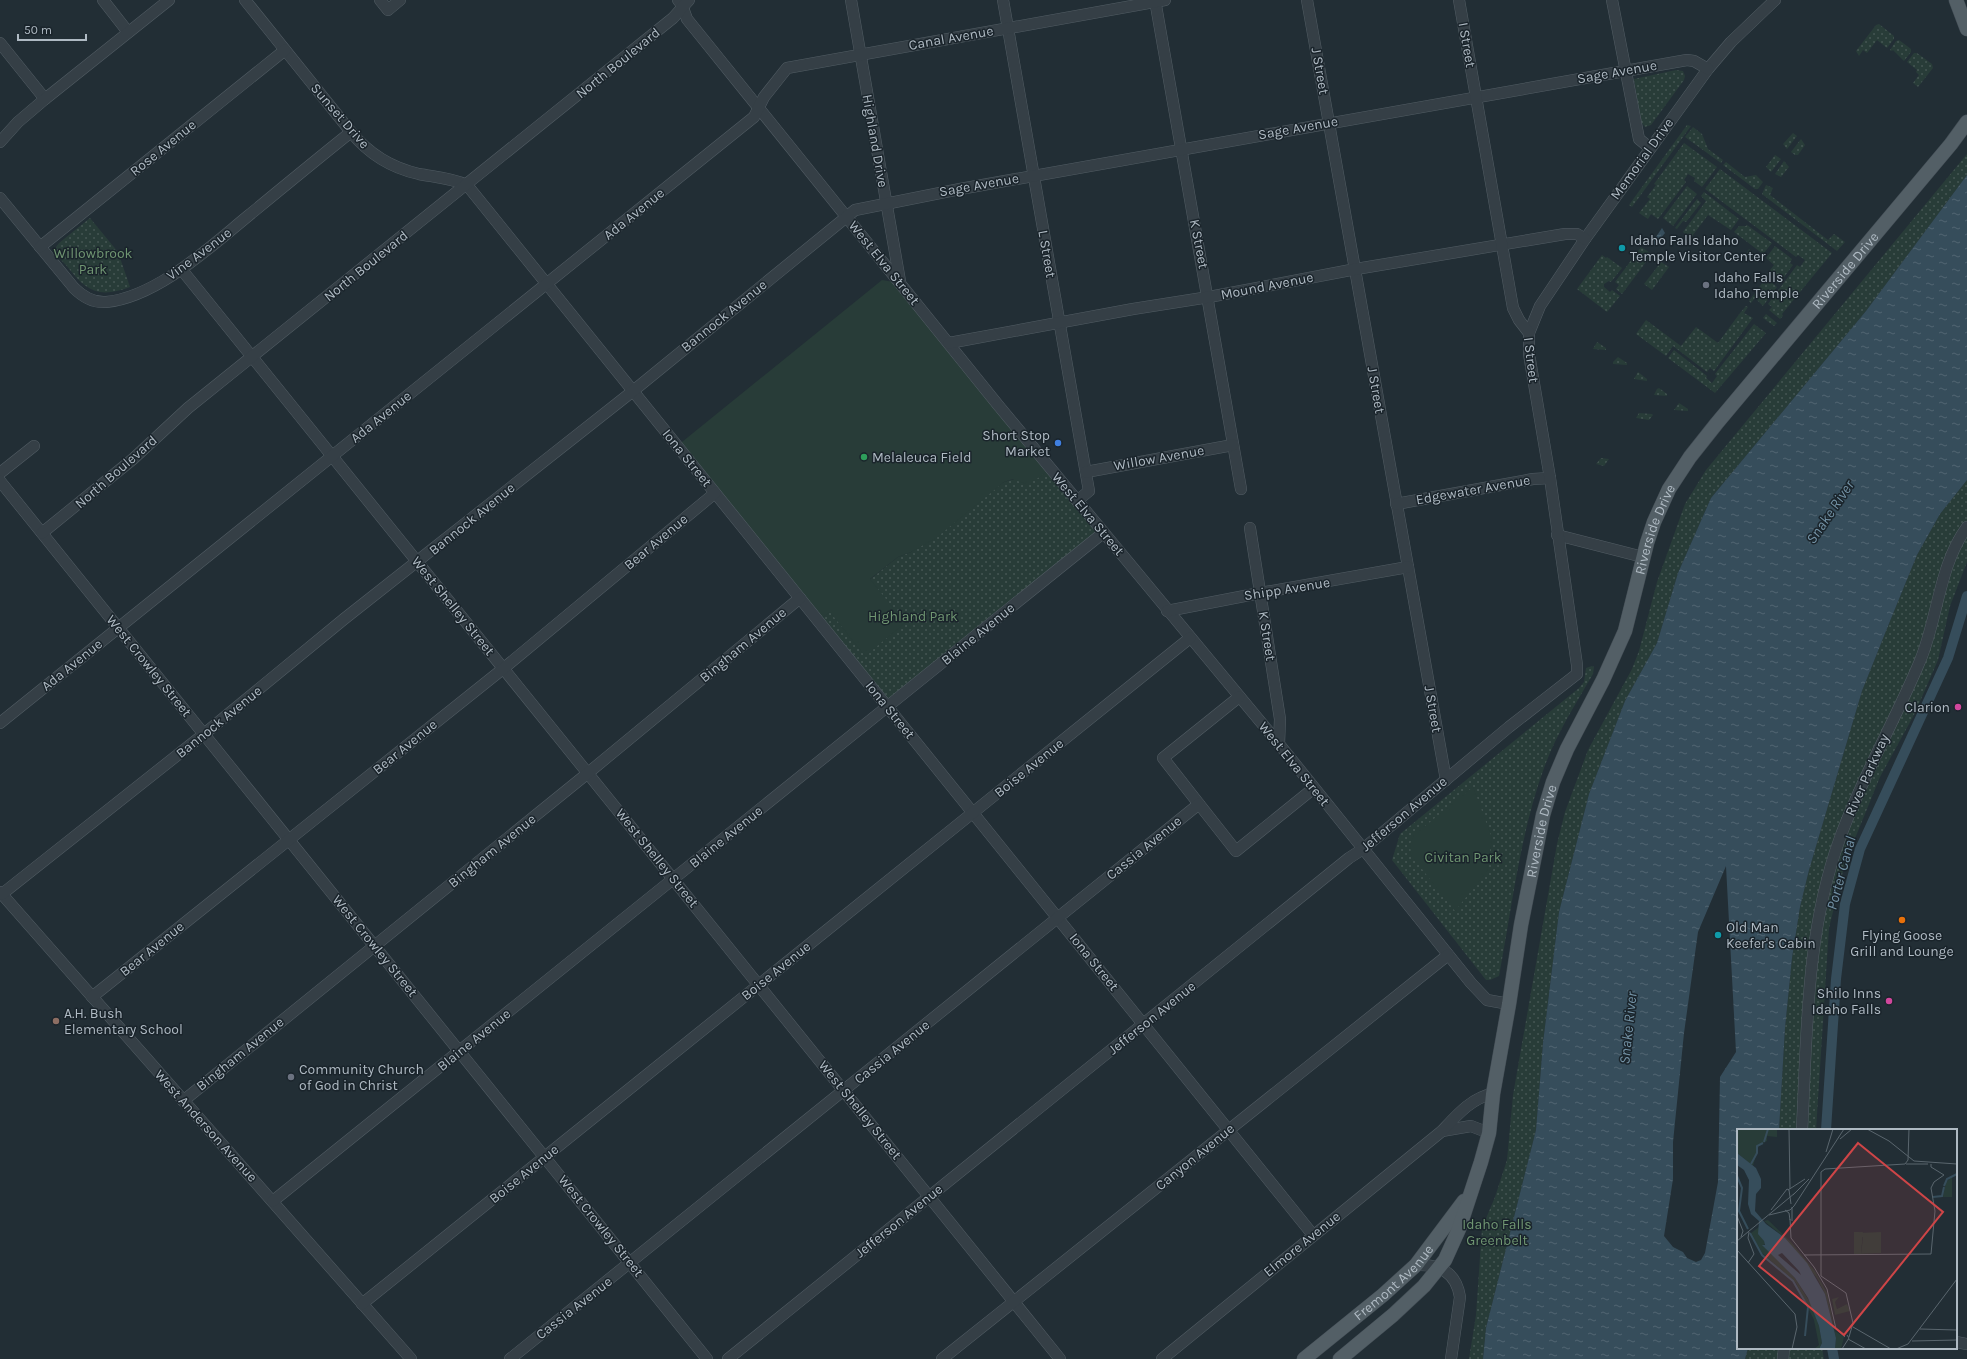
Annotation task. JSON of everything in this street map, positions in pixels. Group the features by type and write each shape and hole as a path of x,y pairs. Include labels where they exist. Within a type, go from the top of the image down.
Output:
{"main road":[{"path":"1956,0 1967,29"},
{"name":"Riverside Drive","path":"1506,1019 1521,925 1543,815 1553,782 1567,749 1603,680 1625,631 1643,557 1654,522 1669,489 1690,457 1951,144 1967,122"},
{"name":"Fremont Avenue","path":"1340,1359 1411,1300 1440,1268 1459,1229 1482,1162 1489,1133 1493,1094 1506,1019"},
{"name":"Fremont Avenue","path":"1304,1359 1383,1295 1416,1265 1471,1193"}],"street":[{"path":"102,0 128,32"},
{"path":"0,142 18,122 45,99 169,0"},
{"name":"Sunset Drive","path":"245,0 351,132 376,155 400,168 455,180 467,185"},
{"path":"380,0 388,10 400,0"},
{"name":"Highland Drive","path":"851,0 900,283"},
{"name":"L Street","path":"1003,0 1059,323 1090,491 1077,501"},
{"name":"J Street","path":"1307,0 1446,780"},
{"name":"I Street","path":"1460,0 1513,308 1519,320 1529,333 1529,354 1550,478 1557,535 1578,672 1575,677"},
{"path":"1612,0 1624,71 1639,139 1650,148"},
{"name":"Memorial Drive","path":"1529,333 1540,306 1585,239 1708,69 1731,42 1775,0"},
{"name":"Canal Avenue","path":"759,108 764,97 787,68 1158,1"},
{"name":"K Street","path":"1158,1 1181,150 1209,297 1241,488"},
{"name":"West Elva Street","path":"683,2 687,19 1103,533 1279,744 1448,956 1487,1000 1509,1004"},
{"name":"North Boulevard","path":"42,533 133,459 188,408 673,18 680,12 683,2"},
{"path":"0,43 45,99"},
{"name":"Rose Avenue","path":"40,247 285,50"},
{"name":"Sage Avenue","path":"846,217 855,210 886,202 1687,60 1694,61 1708,69"},
{"name":"Ada Avenue","path":"0,723 754,117 759,108"},
{"name":"Vine Avenue","path":"0,198 74,288 83,296 94,301 106,302 145,290 182,270 351,132"},
{"name":"Iona Street","path":"467,185 1313,1235"},
{"name":"Bannock Avenue","path":"1,893 204,734 344,619 632,391 846,217"},
{"name":"Mound Avenue","path":"949,343 1209,297 1356,269 1503,244 1565,234 1577,234 1585,239"},
{"name":"West Shelley Street","path":"182,270 1060,1359"},
{"name":"Willow Avenue","path":"1086,472 1233,445"},
{"path":"0,473 34,446"},
{"name":"Edgewater Avenue","path":"1396,504 1533,479 1550,478"},
{"name":"West Crowley Street","path":"0,481 707,1359"},
{"name":"Bear Avenue","path":"92,997 504,668 715,493"},
{"name":"River Parkway","path":"1802,1129 1811,971 1819,911 1825,887 1840,838 1858,792 1920,661 1930,634 1949,563 1958,539 1967,526"},
{"name":"K Street","path":"1250,528 1280,719 1279,744"},
{"name":"Blaine Avenue","path":"273,1201 1103,533"},
{"path":"1557,535 1643,557"},
{"name":"Shipp Avenue","path":"1167,611 1260,592 1408,567"},
{"name":"Bingham Avenue","path":"183,1101 588,773 800,598"},
{"name":"Boise Avenue","path":"362,1304 1190,638"},
{"name":"Jefferson Avenue","path":"728,1359 1349,858 1363,849 1509,727 1575,677"},
{"path":"1239,697 1163,758 1236,850 1314,788"},
{"name":"Cassia Avenue","path":"510,1359 630,1264 1199,804"},
{"name":"West Anderson Avenue","path":"1,893 411,1359"},
{"name":"Canyon Avenue","path":"942,1359 1448,956"},
{"name":"Elmore Avenue","path":"1162,1359 1442,1131 1455,1117 1475,1100 1485,1095 1493,1094"},
{"name":"Elmore Avenue","path":"1442,1131 1470,1126 1489,1133"},
{"path":"1416,1265 1433,1265 1440,1268 1454,1279 1459,1288 1460,1297 1451,1359"},
{"path":"1957,1342 1967,1344"},
{"path":"1783,1359 1784,1349"}],"green space":[{"path":"1879,24 1894,36 1894,39 1887,48 1877,40 1867,53 1863,50 1859,56 1856,51 1876,25"},
{"path":"1899,40 1911,49 1911,52 1904,61 1893,50 1890,50 1896,41"},
{"path":"1914,53 1917,53 1932,64 1933,68 1918,87 1913,83 1919,75 1916,72 1917,70 1907,62"},
{"path":"1676,70 1683,71 1685,76 1684,80 1651,125 1645,127 1641,122 1634,79"},
{"path":"1687,125 1691,126 1632,207 1629,205"},
{"path":"1693,127 1702,134 1708,149 1723,160 1721,163 1685,137"},
{"path":"1793,133 1797,136 1787,149 1783,144"},
{"path":"1801,139 1805,145 1798,155 1795,155 1791,152"},
{"path":"1684,143 1717,167 1702,187 1694,181 1695,178 1688,174 1684,180 1686,182 1658,219 1651,214 1648,219 1639,213 1650,199 1647,197 1656,185 1654,184"},
{"name":"Idaho Falls Greenbelt","path":"1967,154 1967,175 1866,311 1711,498 1678,573 1657,643 1625,701 1589,794 1559,912 1543,1043 1536,1130 1486,1328 1483,1359 1469,1359 1476,1315 1482,1228 1495,1197 1507,1160 1513,1095 1557,844 1565,812 1588,750 1632,669 1639,651 1657,582 1685,504 1706,470"},
{"path":"1775,155 1781,159 1771,172 1766,167"},
{"path":"1784,161 1789,167 1781,177 1775,174"},
{"path":"1726,162 1745,177 1756,175 1763,182 1758,189 1755,189 1723,165"},
{"path":"1720,169 1832,253 1782,314 1783,316 1780,319 1769,310 1772,307 1768,304 1797,265 1800,267 1805,260 1798,255 1796,257 1705,189"},
{"path":"1766,185 1773,188 1770,195 1828,240 1834,234 1845,242 1837,251 1762,194"},
{"path":"1687,186 1697,194 1673,226 1663,218"},
{"path":"1704,192 1739,219 1731,230 1708,215 1690,239 1683,232 1706,201 1701,196"},
{"path":"1697,199 1701,203 1686,222 1683,221 1677,229 1675,228"},
{"name":"Willowbrook Park","path":"90,218 118,252 130,287 119,291 101,292 87,287 73,274 57,255 56,247 59,243"},
{"path":"1747,225 1772,243 1763,254 1734,232 1739,226"},
{"path":"1775,246 1792,259 1790,263 1793,265 1779,284 1767,274 1774,265 1766,258"},
{"path":"1641,247 1652,254 1622,294 1616,289 1619,285 1615,282"},
{"path":"1749,249 1760,259 1757,263 1745,256"},
{"path":"1602,255 1622,268 1611,282 1609,281 1604,284 1604,287 1610,292 1612,290 1620,296 1607,312 1577,289"},
{"path":"1661,262 1669,267 1652,290 1644,284"},
{"path":"1766,278 1777,287 1763,306 1755,298 1751,303 1749,301"},
{"name":"Melaleuca Field","path":"882,280 900,283 1050,469 1040,477 1026,484 1013,479 1004,482 936,538 911,552 898,557 870,579 905,623 865,656 830,612 818,621 677,446"},
{"path":"1746,306 1748,307 1744,313 1753,318 1714,371 1710,368 1707,372 1673,346 1666,356 1636,334 1646,320 1681,346 1696,327 1718,343"},
{"path":"1766,314 1777,323 1774,326 1763,318"},
{"path":"1754,324 1766,333 1715,393 1668,358 1674,350 1707,376 1706,378 1712,383 1717,376 1715,374"},
{"path":"1597,342 1606,348 1606,350 1593,349"},
{"path":"1618,357 1627,363 1627,365 1613,364"},
{"path":"1638,372 1647,379 1647,381 1634,379"},
{"path":"1659,388 1667,394 1667,396 1654,395"},
{"path":"1679,403 1688,409 1688,411 1674,410"},
{"path":"1639,413 1653,415 1649,420 1636,418"},
{"path":"1601,458 1609,459 1604,466 1596,464"},
{"name":"Highland Park","path":"1050,469 1103,533 888,707 818,621 898,557 911,552 1004,482"},
{"path":"1967,480 1967,562 1950,606 1938,660 1915,713 1880,777 1845,863 1829,928 1816,1129 1779,1129 1785,1028 1792,958 1800,907 1809,870 1862,691 1917,555 1940,514"},
{"name":"Civitan Park","path":"1592,666 1594,667 1593,674 1560,732 1544,768 1523,845 1499,976 1486,980 1392,860 1400,834 1579,688 1584,682 1586,668"},
{"path":"1473,787 1492,838 1487,871 1455,911 1411,855 1410,844 1414,835"},
{"path":"1748,1349 1822,1349 1824,1359 1745,1359"}],"water":[{"name":"Snake River","path":"1967,175 1967,480 1940,514 1917,555 1888,626 1862,691 1809,870 1800,907 1792,958 1785,1028 1779,1129 1737,1129 1737,1349 1748,1349 1745,1359 1483,1359 1486,1328 1536,1130 1543,1043 1559,912 1589,794 1625,701 1657,643 1678,573 1711,498 1866,311","holes":["1726,866 1736,1052 1720,1077 1718,1182 1705,1253 1701,1260 1696,1262 1687,1258 1683,1252 1673,1247 1664,1236 1673,1179 1673,1142 1684,1033 1698,932"]},
{"path":"1662,228 1665,233 1655,245 1652,243"}],"waterway":[{"name":"Porter Canal","path":"1826,1129 1836,979 1845,904 1860,849 1948,658 1967,596"},
{"name":"Porter Canal","path":"1832,1349 1834,1359"}],"place":[{"name":"Idaho Falls Idaho Temple Visitor Center","path":"1622,248"},
{"name":"Idaho Falls Idaho Temple","path":"1706,285"},
{"name":"Short Stop Market","path":"1058,443"},
{"name":"Melaleuca Field","path":"864,457"},
{"name":"Clarion","path":"1958,707"},
{"name":"Flying Goose Grill and Lounge","path":"1902,920"},
{"name":"Old Man Keefer's Cabin","path":"1718,935"},
{"name":"Shilo Inns Idaho Falls","path":"1889,1001"},
{"name":"A.H. Bush Elementary School","path":"56,1021"},
{"name":"Community Church of God in Christ","path":"291,1077"}]}
